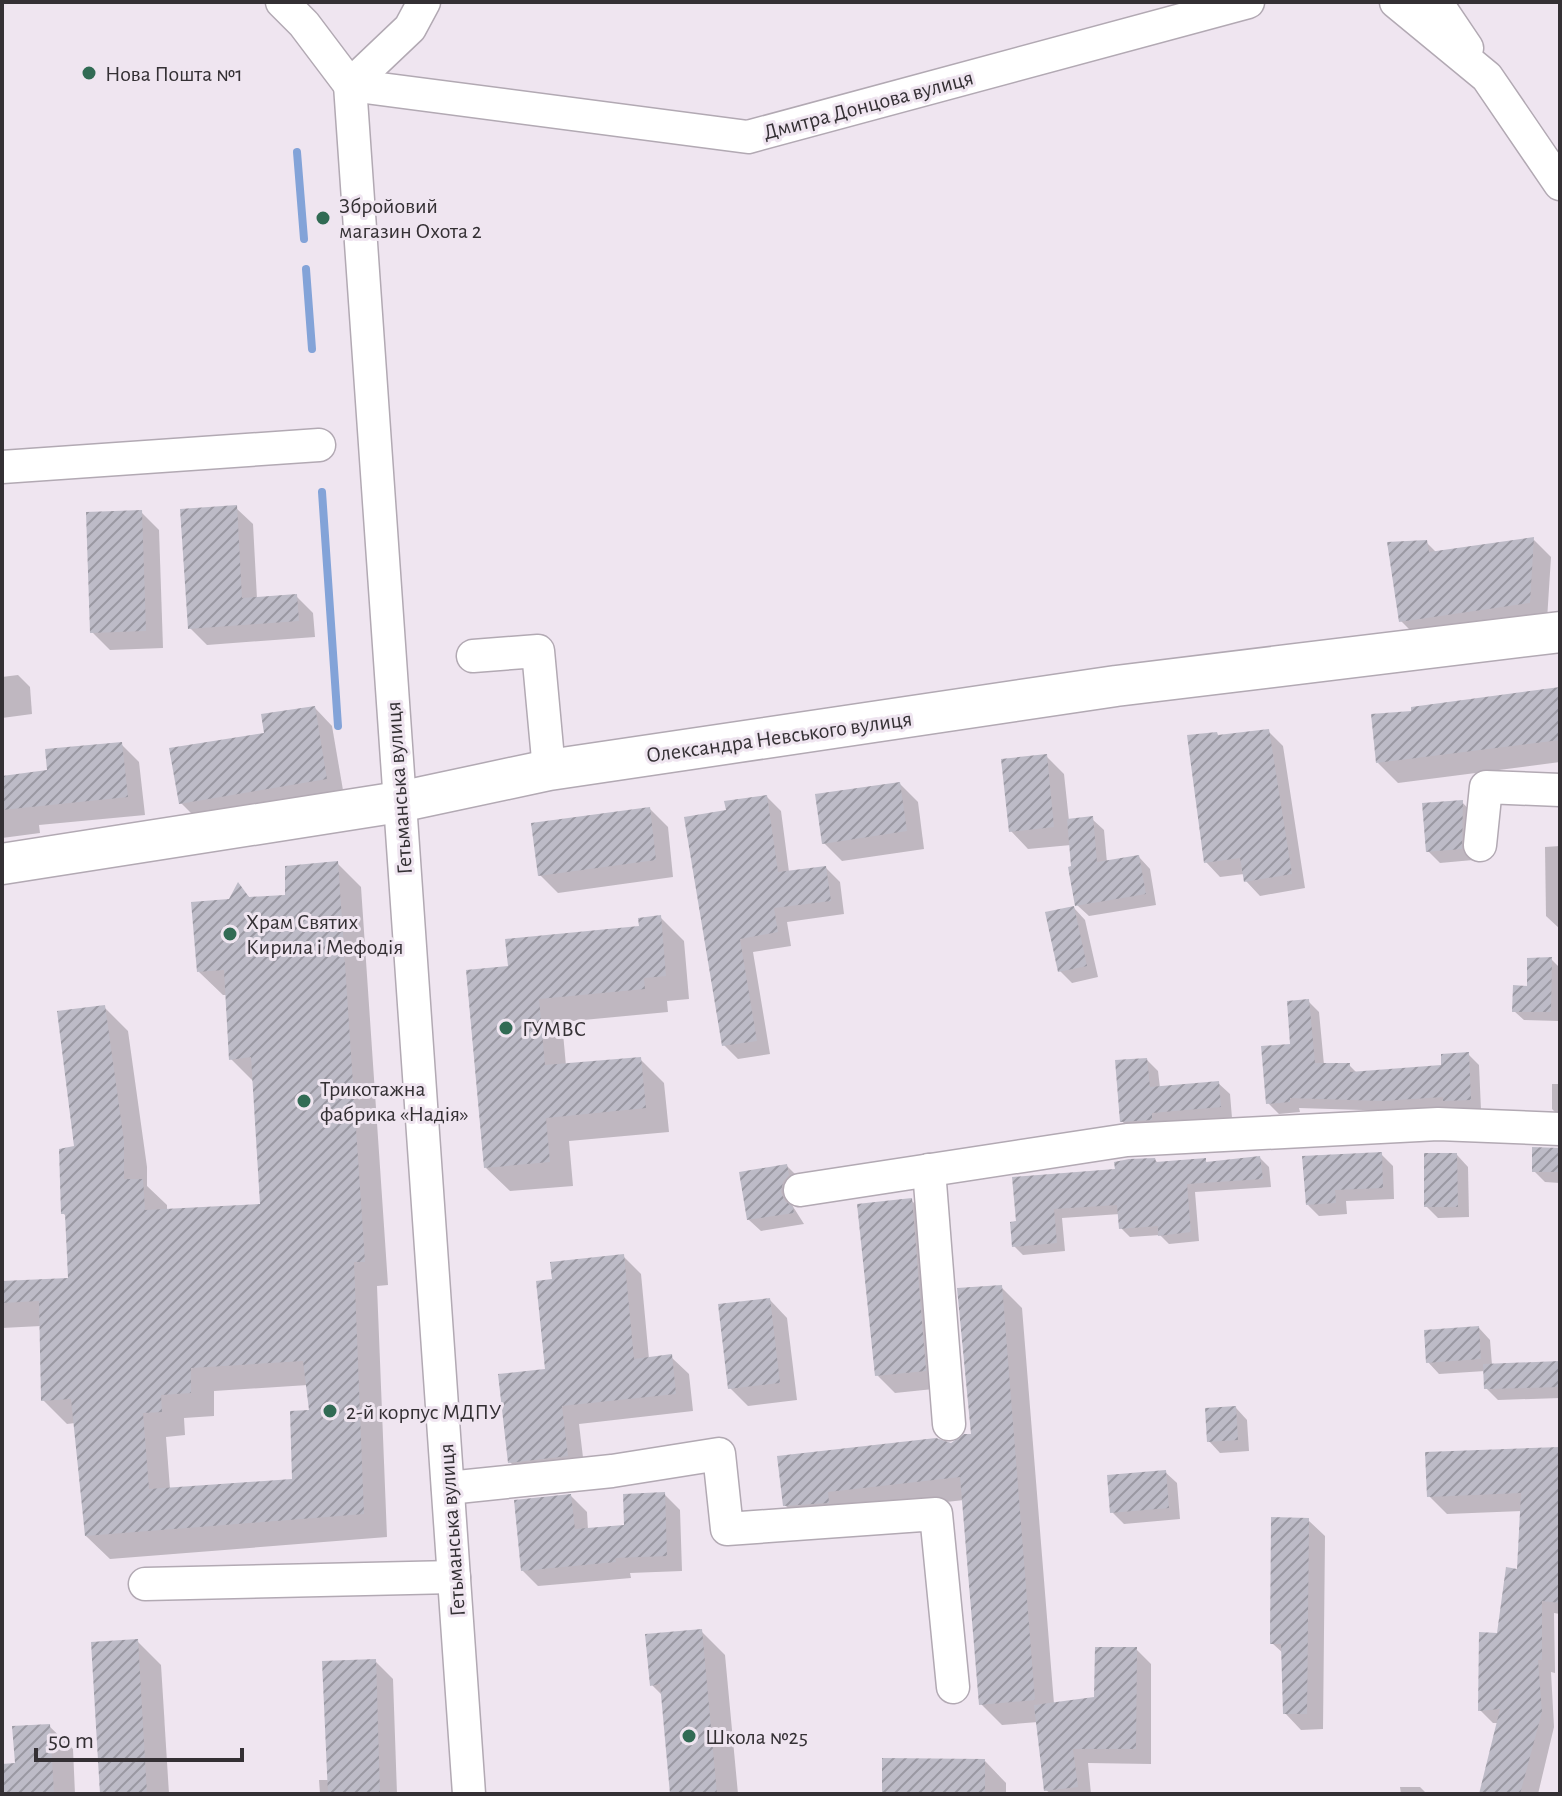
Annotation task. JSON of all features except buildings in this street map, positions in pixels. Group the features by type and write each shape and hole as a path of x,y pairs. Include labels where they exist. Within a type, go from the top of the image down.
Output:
{"main road":[{"name":"Олександра Невського вулиця","path":"2,864 399,802 549,770 1116,686 1560,632"}],"street":[{"path":"282,2 304,24 350,85 410,28 424,2"},
{"name":"Дмитра Донцова вулиця","path":"350,85 748,137 1248,2"},
{"path":"1396,2 1487,77"},
{"path":"1436,2 1560,184"},
{"name":"Гетьманська вулиця","path":"350,85 469,1794"},
{"path":"2,467 319,445"},
{"path":"473,656 538,651 549,770"},
{"path":"1480,845 1486,787 1560,790"},
{"path":"800,1190 1127,1140 1438,1124 1560,1129"},
{"path":"929,1170 949,1424"},
{"path":"448,1488 612,1471 719,1454 727,1529 936,1514 953,1687"},
{"path":"145,1584 454,1577"}],"waterway":[{"path":"297,152 304,239"},
{"path":"306,269 312,349"},
{"path":"322,492 338,726"}],"place":[{"name":"Нова Пошта №1","path":"89,73"},
{"name":"Збройовий магазин Охота 2","path":"323,218"},
{"name":"Храм Святих Кирила і Мефодія","path":"230,934"},
{"name":"ГУМВС","path":"506,1028"},
{"name":"Трикотажна фабрика «Надія»","path":"304,1101"},
{"name":"2-й корпус МДПУ","path":"330,1411"},
{"name":"Школа №25","path":"689,1736"}]}
